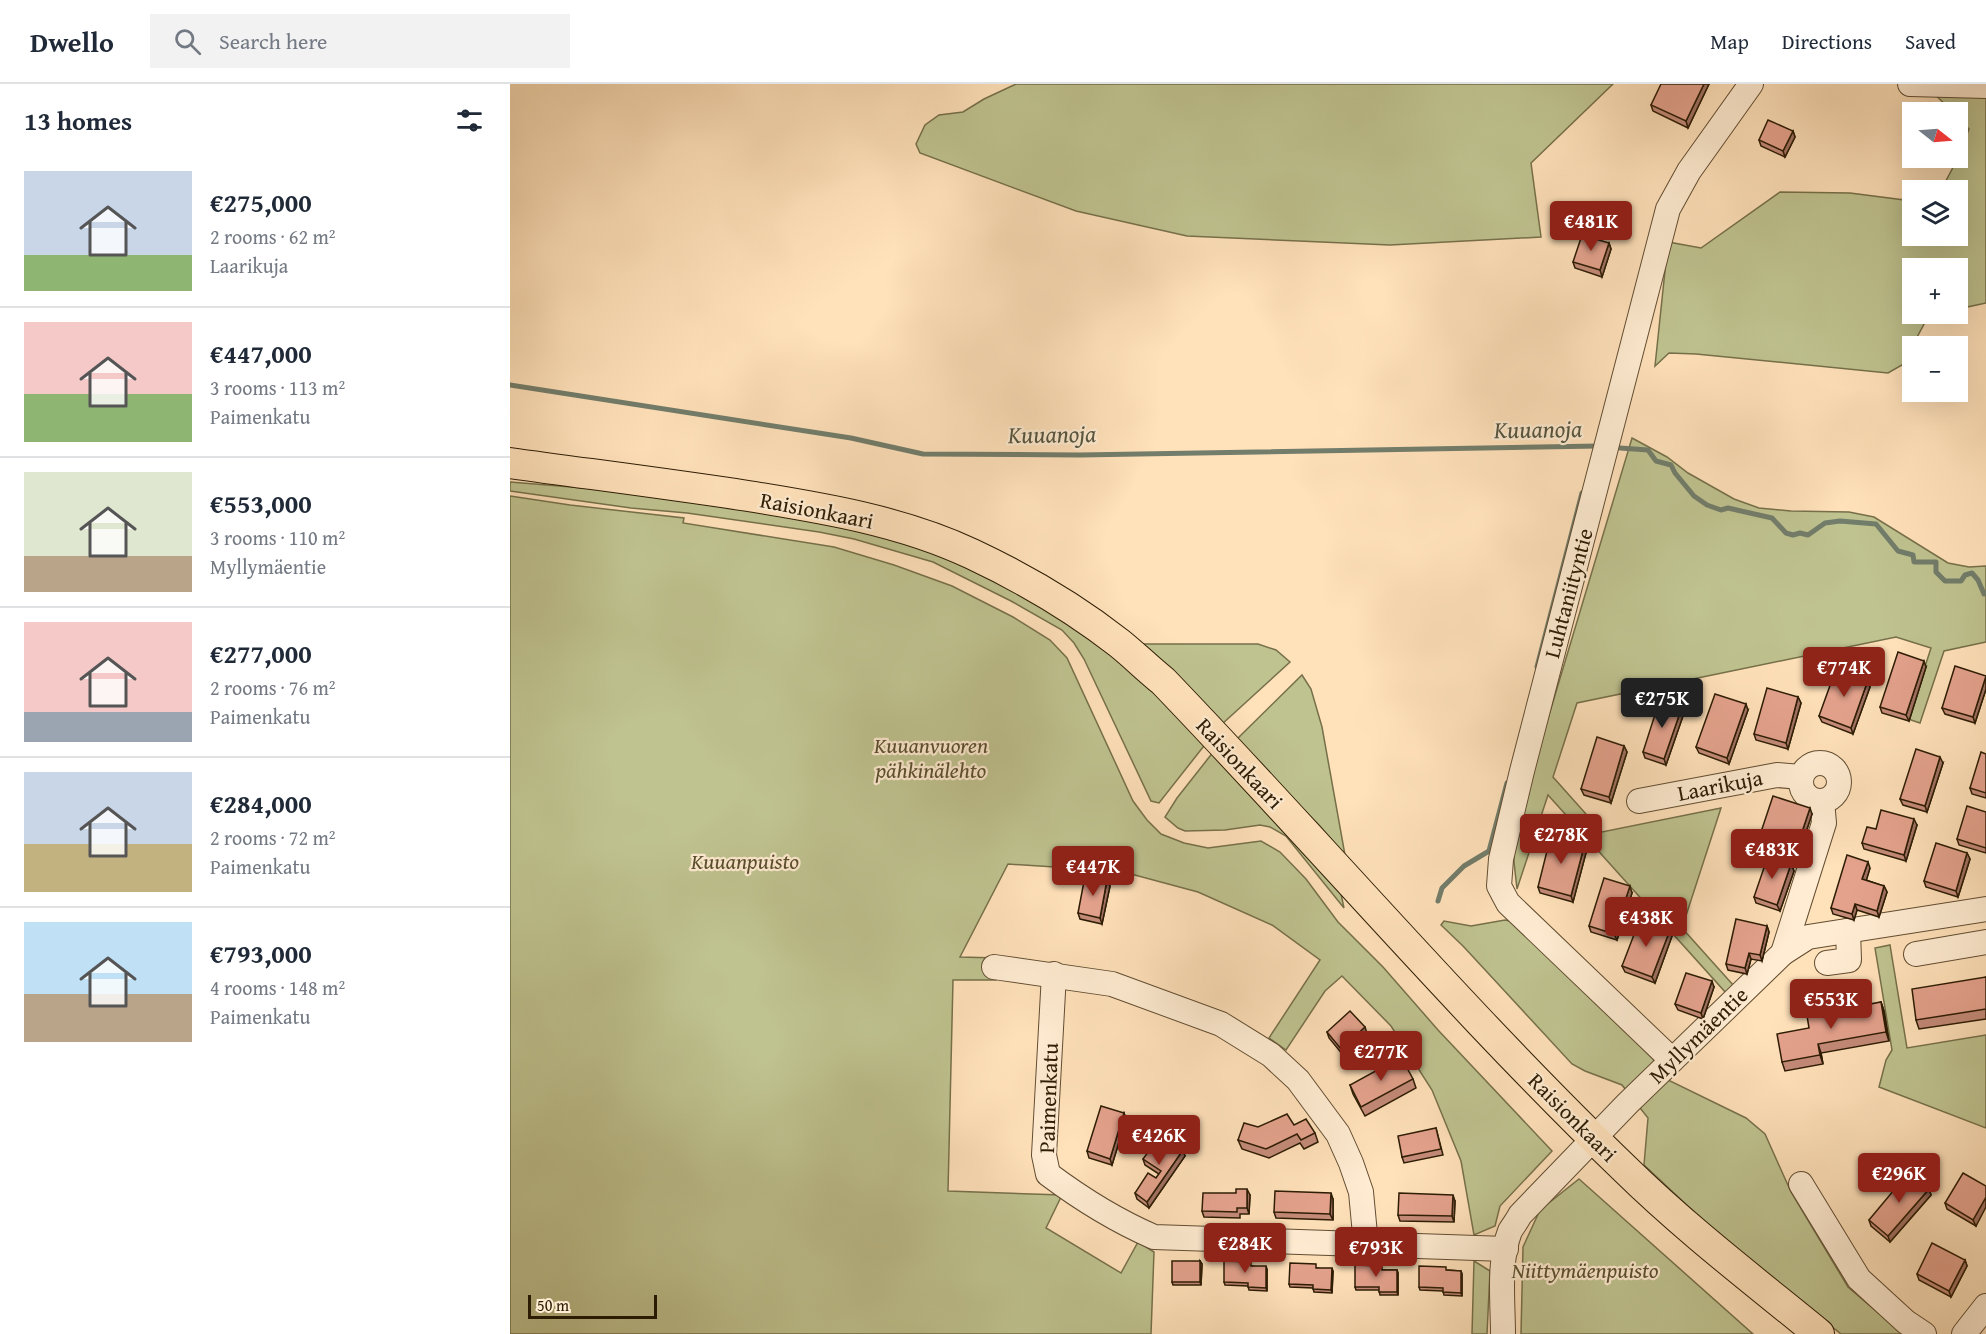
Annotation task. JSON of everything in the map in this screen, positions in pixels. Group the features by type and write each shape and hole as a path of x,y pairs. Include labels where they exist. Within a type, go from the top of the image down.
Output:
{"main road":[{"name":"Raisionkaari","path":"510,463 788,502 869,519 917,533 970,553 1031,584 1076,612 1119,643 1163,681 1403,939 1594,1139 1692,1230 1819,1334"}],"street":[{"name":"Luhtaniityntie","path":"1672,1060 1508,903 1499,886 1500,868 1517,790 1668,210 1689,171 1751,84"},
{"path":"1910,84 1986,86"},
{"path":"1818,762 1830,765 1839,780 1837,792 1828,800 1816,801 1805,795 1802,790 1801,777 1807,767 1818,762"},
{"name":"Laarikuja","path":"1639,801 1777,774 1801,777"},
{"path":"1784,953 1824,823 1822,801"},
{"name":"Myllymäentie","path":"1503,1334 1506,1249 1511,1231 1520,1215 1672,1060 1784,953 1808,937 1986,909"},
{"path":"1827,963 1849,960 1848,931"},
{"path":"1916,954 1986,942"},
{"path":"994,967 1112,984 1221,1024 1271,1055 1298,1080 1338,1134 1352,1163 1360,1192 1366,1245"},
{"name":"Paimenkatu","path":"1054,974 1044,1155 1048,1174 1064,1186 1129,1225 1154,1237 1506,1249"},
{"path":"1801,1184 1859,1279 1906,1322 1924,1334"},
{"path":"1964,1334 1986,1306"}],"green space":[{"path":"1016,84 1613,84 1531,163 1541,237 1390,245 1187,236 1076,211 920,153 916,144 925,125 939,115 963,112"},
{"path":"1924,84 1986,84 1986,303 1968,307 1968,258 1902,258 1902,324 1924,324 1918,336 1902,336 1902,365 1888,373 1669,353 1655,366 1668,242 1701,248 1780,192 1850,193 1902,200 1902,246 1968,246 1968,180 1946,180 1953,168 1968,168 1968,102 1943,102"},
{"path":"1632,438 1734,499 1759,508 1849,512 1874,517 1948,563 1969,567 1986,566 1986,642 1944,651 1920,723 1908,719 1931,648 1896,637 1577,703 1553,777 1602,832 1721,808 1682,928 1734,986 1727,994 1548,795 1517,889 1514,832"},
{"path":"510,482 633,492 857,526 959,559 1093,637 1207,742 1159,803 1151,801 1084,659 1074,643 1062,630 1011,601 933,562 854,539 819,532 510,491"},
{"name":"Kuuanpuisto","path":"510,496 684,518 683,523 834,547 952,586 1013,617 1050,640 1067,658 1133,801 1147,820 1161,834 1184,843 1208,848 1261,841 1280,852 1306,879 1338,922 1383,967 1438,1030 1552,1151 1500,1206 1495,1226 1474,1235 1461,1161 1432,1090 1391,1026 1342,976 1325,991 1286,1050 1269,1038 1320,960 1272,925 1198,892 1131,874 1008,864 960,957 997,958 996,980 953,980 948,1191 1062,1195 1046,1228 1121,1273 1138,1242 1154,1252 1151,1334 510,1334"},
{"path":"1140,644 1258,644 1276,650 1290,662 1221,725"},
{"path":"1302,675 1311,689 1322,727 1345,855 1319,825 1235,741"},
{"path":"1214,751 1340,889 1344,908 1286,836 1270,827 1260,825 1225,830 1185,831 1165,817"},
{"path":"1505,920 1519,923 1662,1068 1668,1080 1746,1118 1765,1134 1791,1192 1848,1287 1903,1334 1841,1334 1721,1237 1644,1165 1648,1118 1622,1085 1572,1064 1441,925 1444,921 1471,926"},
{"path":"1890,945 1907,1048 1986,1035 1986,1128 1879,1087 1886,1060 1892,1050 1875,948"},
{"name":"Niittymäenpuisto","path":"1579,1179 1753,1334 1521,1334 1523,1247 1540,1210"},
{"path":"1474,1261 1490,1271 1487,1334 1472,1334"}],"building":[{"path":"1661,84 1704,84 1686,121 1651,105"},
{"path":"1768,120 1793,131 1783,151 1759,140"},
{"path":"1582,235 1609,243 1600,270 1573,262"},
{"path":"1898,652 1924,661 1906,715 1880,707"},
{"path":"1955,666 1986,676 1973,717 1942,708"},
{"path":"1836,669 1868,680 1851,728 1819,716"},
{"path":"1767,688 1798,697 1786,743 1754,734"},
{"path":"1715,694 1746,704 1727,758 1696,747"},
{"path":"1660,699 1682,707 1664,759 1643,752"},
{"path":"1597,737 1624,746 1609,797 1581,789"},
{"path":"1916,749 1940,757 1925,806 1900,799"},
{"path":"1981,752 1986,754 1986,793 1970,788"},
{"path":"1773,796 1810,808 1798,844 1761,832"},
{"path":"1967,806 1986,812 1986,848 1957,839"},
{"path":"1881,810 1914,819 1904,855 1862,843 1867,827 1876,829"},
{"path":"1551,835 1585,843 1571,896 1538,887"},
{"path":"1936,843 1967,853 1956,891 1924,881"},
{"path":"1847,855 1868,862 1862,879 1884,886 1877,911 1855,904 1852,914 1831,908"},
{"path":"1768,856 1791,864 1777,905 1754,897"},
{"path":"1085,876 1107,880 1100,918 1078,913"},
{"path":"1604,878 1630,886 1614,934 1589,926"},
{"path":"1640,919 1670,930 1652,977 1622,966"},
{"path":"1736,919 1767,926 1760,955 1749,953 1745,968 1726,964"},
{"path":"1686,973 1712,981 1701,1013 1675,1004"},
{"path":"1986,977 1986,1009 1916,1020 1912,989"},
{"path":"1881,1002 1886,1032 1818,1044 1820,1055 1782,1062 1777,1034 1809,1028 1807,1016"},
{"path":"1350,1011 1365,1027 1341,1049 1327,1032"},
{"path":"1401,1057 1413,1079 1361,1107 1350,1085"},
{"path":"1101,1106 1124,1113 1110,1159 1087,1151"},
{"path":"1287,1114 1294,1125 1306,1119 1315,1133 1301,1140 1297,1134 1266,1149 1238,1140 1244,1123 1258,1127"},
{"path":"1436,1128 1441,1149 1402,1157 1398,1136"},
{"path":"1162,1136 1183,1150 1147,1202 1135,1193 1148,1173 1156,1178 1161,1171 1143,1159 1151,1148 1154,1150"},
{"path":"1909,1172 1929,1189 1888,1236 1869,1220"},
{"path":"1963,1173 1986,1186 1986,1197 1973,1220 1945,1203"},
{"path":"1236,1189 1247,1189 1247,1208 1237,1208 1237,1212 1202,1211 1203,1193 1236,1193"},
{"path":"1275,1191 1331,1193 1330,1214 1274,1212"},
{"path":"1399,1193 1453,1195 1452,1216 1398,1215"},
{"path":"1932,1243 1965,1260 1949,1291 1917,1274"},
{"path":"1172,1261 1200,1261 1200,1282 1172,1282"},
{"path":"1224,1261 1251,1262 1251,1266 1266,1266 1266,1288 1248,1287 1248,1283 1224,1282"},
{"path":"1290,1263 1316,1264 1316,1268 1332,1268 1331,1290 1313,1289 1313,1285 1289,1284"},
{"path":"1355,1265 1382,1266 1382,1270 1397,1270 1397,1292 1379,1292 1379,1287 1355,1287"},
{"path":"1419,1266 1446,1267 1446,1270 1461,1271 1461,1293 1443,1292 1443,1288 1419,1287"}],"waterway":[{"name":"Kuuanoja","path":"510,385 851,438 923,454 1080,455 1599,446"},
{"name":"Kuuanoja","path":"1620,448 1648,450 1656,461 1671,465 1694,496 1707,505 1721,510 1728,508 1772,518 1786,533 1808,535 1825,523 1840,521 1876,524 1898,551 1913,555 1914,562 1936,562 1936,572 1945,581 1961,581 1965,575 1972,573 1984,594 1986,593"},
{"path":"1537,667 1582,493"},
{"path":"1438,901 1442,888 1464,866 1489,851 1507,783"}],"park label":[{"name":"Kuuanvuoren pähkinälehto","path":"931,758"}]}
